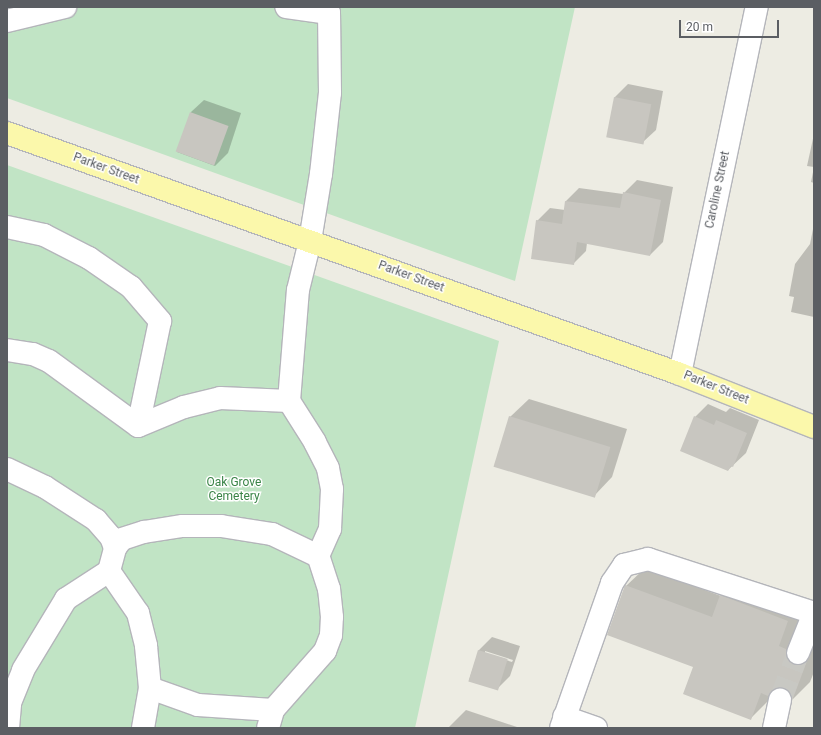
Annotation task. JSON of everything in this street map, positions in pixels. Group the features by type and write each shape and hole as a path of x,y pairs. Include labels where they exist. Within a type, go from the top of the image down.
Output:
{"main road":[{"name":"Parker Street","path":"7,134 680,374 814,427"}],"street":[{"path":"7,21 63,7"},
{"path":"150,688 198,705 270,719 325,651 332,635 329,589 318,556 330,529 332,490 328,468 315,442 289,401 298,290 310,242 321,174 330,93 329,10 286,7"},
{"name":"Caroline Street","path":"680,374 757,7"},
{"path":"7,227 44,235 89,258 131,287 160,321 138,426"},
{"path":"7,350 33,354 49,361 138,426"},
{"path":"138,426 184,407 220,398 289,401"},
{"path":"7,469 45,487 96,520 111,537 116,548"},
{"path":"8,728 10,703 23,670 66,599 109,571 116,548 122,539 131,535 201,525 272,534 318,556"},
{"path":"596,728 563,722 612,582 624,565 648,559 814,613 798,653"},
{"path":"109,571 140,620 146,646 150,688 144,728"},
{"path":"774,728 780,700"}],"green space":[{"path":"7,7 575,7 515,281 7,98"},
{"name":"Oak Grove Cemetery","path":"7,165 499,341 415,728 7,728"}],"building":[{"path":"614,97 651,104 643,144 606,137"},
{"path":"190,112 229,126 214,165 176,151"},
{"path":"623,192 661,200 650,256 577,242 574,265 531,259 536,220 562,224 565,201 620,208"},
{"path":"509,416 610,447 595,498 494,467"},
{"path":"694,416 714,425 716,420 747,433 733,467 731,466 728,471 680,451"},
{"path":"625,585 712,617 720,595 788,621 779,646 786,649 786,655 793,664 800,665 807,661 792,701 789,691 783,688 776,688 768,696 761,693 751,720 683,694 693,667 607,635"},
{"path":"478,650 508,659 498,691 468,682"}],"tunnel":[{"path":"780,700 798,653"}]}
